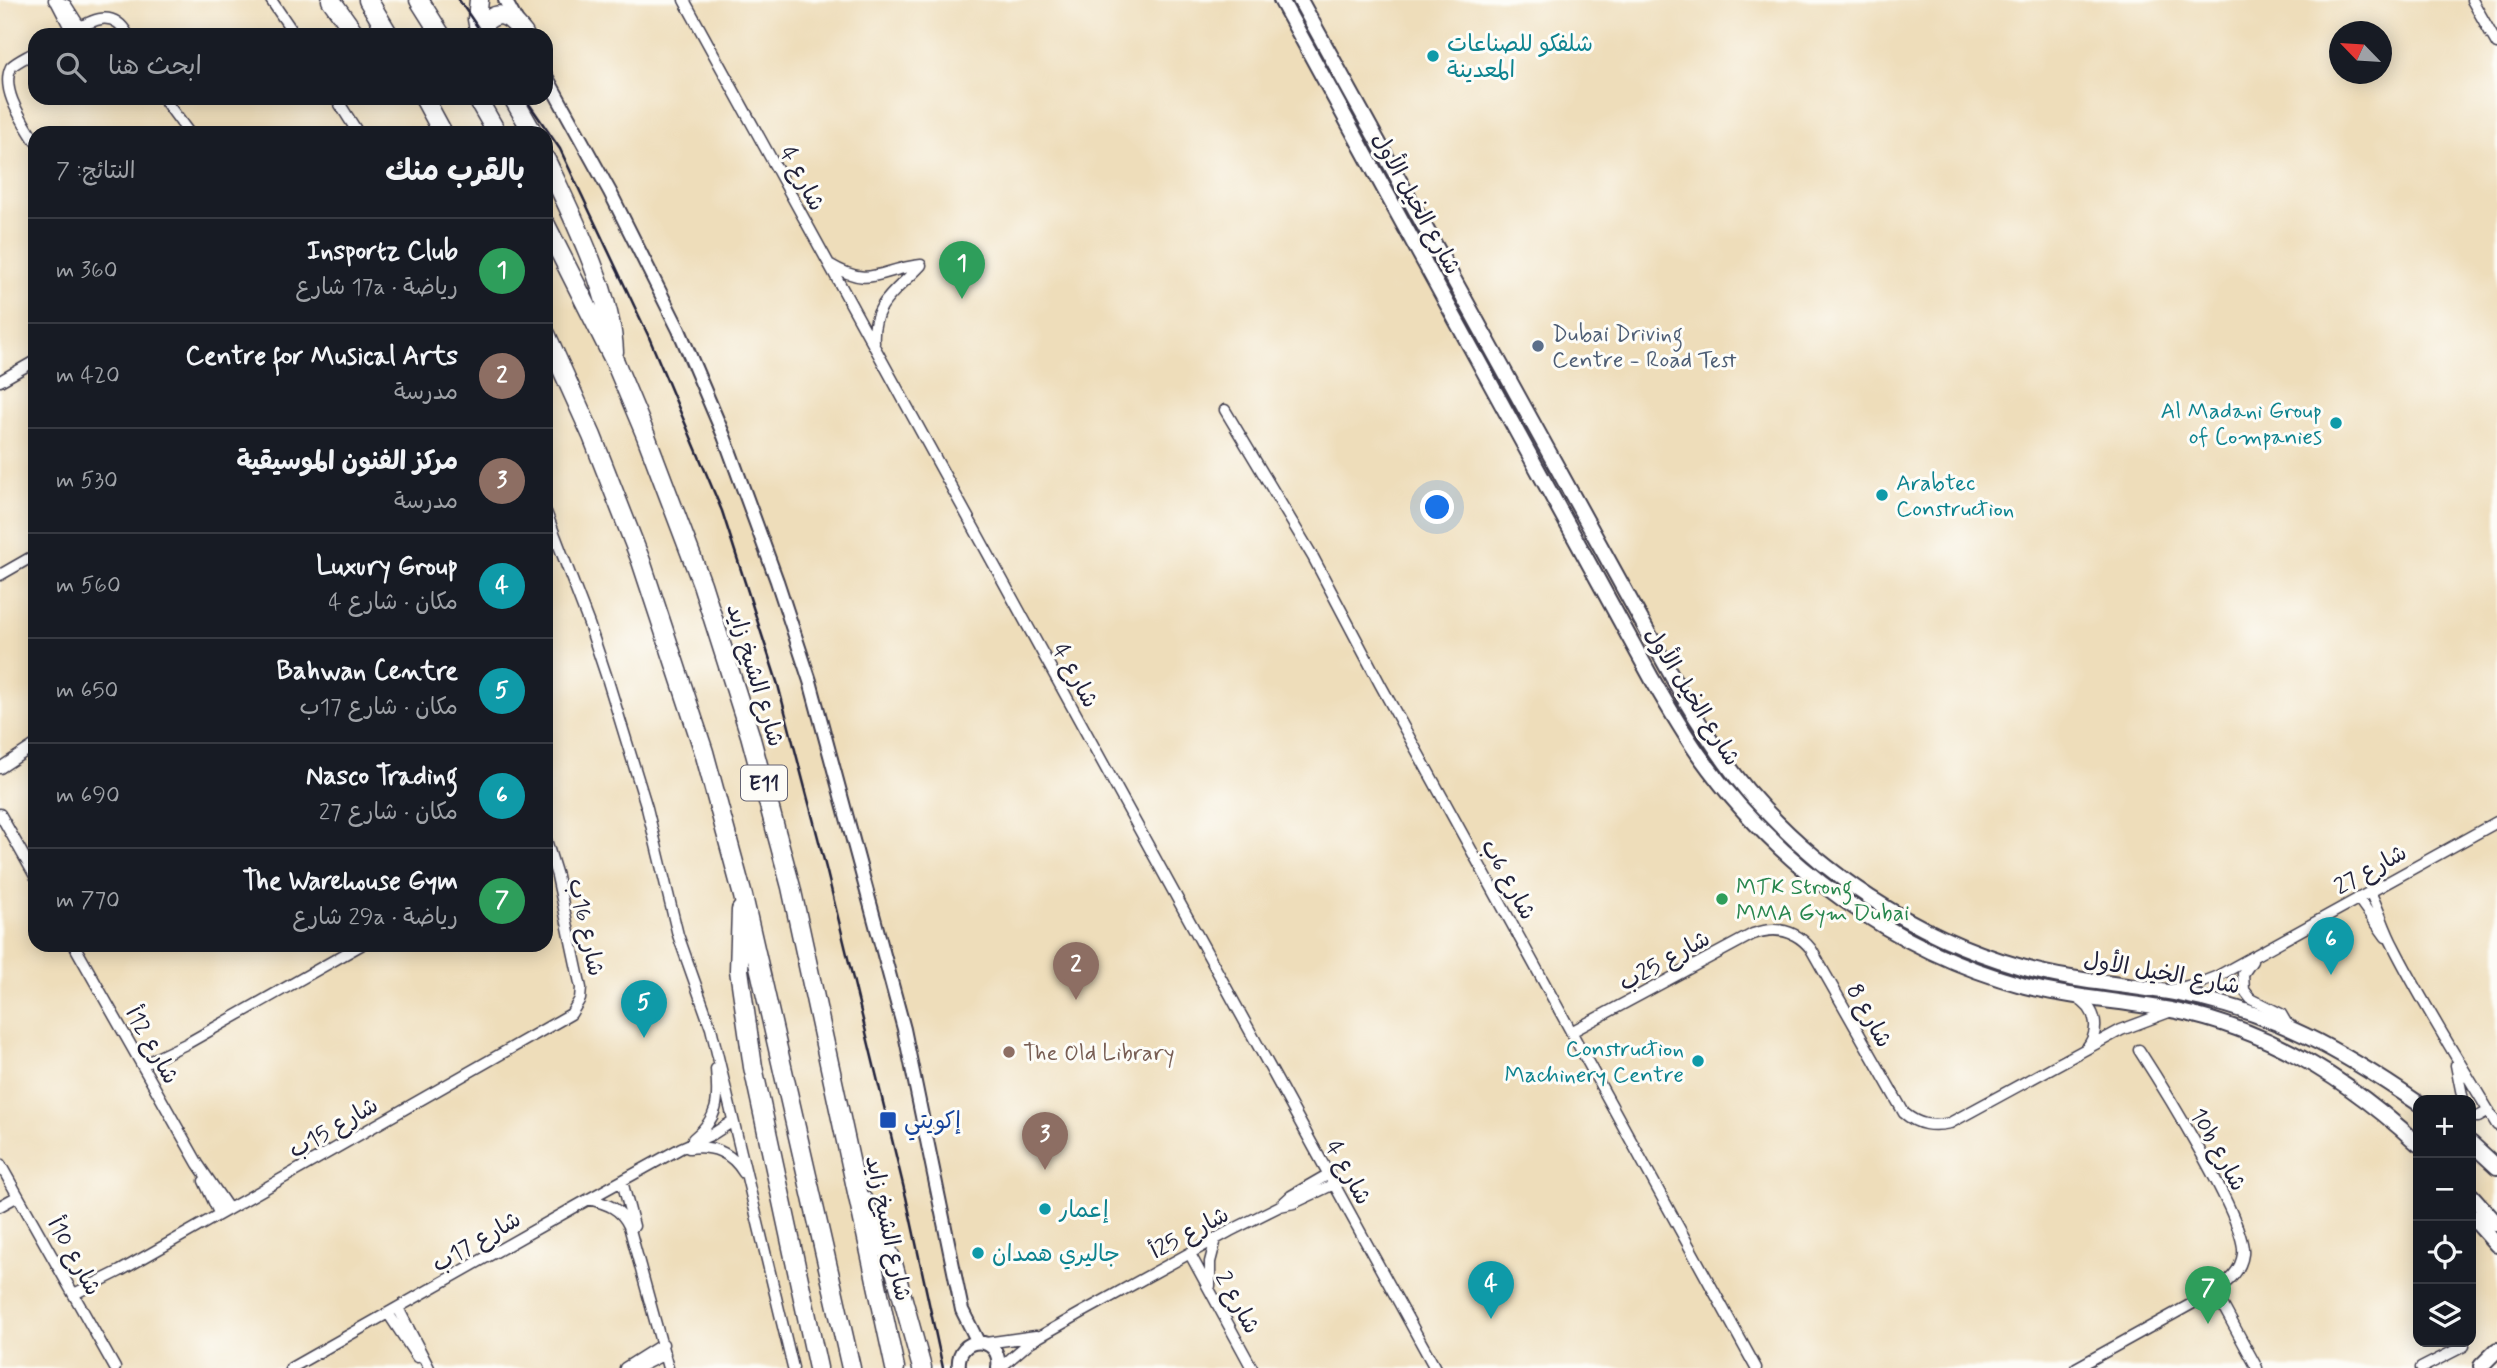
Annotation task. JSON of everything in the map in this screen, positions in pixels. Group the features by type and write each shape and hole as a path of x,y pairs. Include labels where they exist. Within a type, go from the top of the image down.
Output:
{"highway":[{"path":"331,0 351,28"},
{"path":"368,0 385,28"},
{"path":"419,0 437,28"},
{"path":"479,0 479,28"},
{"path":"482,28 489,18 501,15 510,19 518,28"},
{"path":"417,105 438,126"},
{"path":"428,105 439,126"},
{"path":"482,105 493,126"},
{"path":"517,105 529,126"},
{"path":"553,175 603,294 612,328 615,362"},
{"name":"شارع الشيخ زايد","path":"553,239 615,362 679,522 723,647 750,735 800,926 895,1368"},
{"name":"E11","path":"553,350 617,498 659,611 704,752 743,896 851,1368"},
{"path":"743,896 739,961 751,1055 818,1368"},
{"path":"854,1186 875,1222 892,1261 922,1368"}],"main road":[{"name":"شارع الخيل الأول","path":"1281,0 1652,679 1685,735 1717,779 1752,819 1790,857 1831,891 1876,921 1923,947 1972,969 2024,986 2076,997 2174,1011 2226,1024 2288,1050 2346,1084 2413,1140"},
{"name":"شارع الخيل الأول","path":"1300,0 1684,698 1746,789 1779,824 1824,864 1875,901 1921,927 1968,948 2030,969 2094,983 2157,990 2234,1007 2288,1026 2335,1050 2413,1100"},
{"path":"2388,1118 2413,1150"},
{"path":"2476,1148 2497,1167"},
{"path":"2483,1211 2497,1224"},
{"path":"2483,1211 2497,1245"},
{"path":"2479,1367 2497,1350"},
{"path":"2479,1367 2497,1357"}],"street":[{"path":"271,0 290,28"},
{"name":"شارع 4","path":"684,0 1435,1368"},
{"path":"2472,0 2497,44"},
{"path":"55,1 68,7 72,28"},
{"path":"507,1 520,28"},
{"path":"78,28 94,20 111,19 123,28"},
{"path":"28,56 10,68 4,76 2,87 7,101 28,131"},
{"path":"553,88 610,192 679,330 724,436 810,681 904,1028 962,1310 964,1349 959,1358 959,1368"},
{"path":"168,105 184,126"},
{"path":"340,105 354,126"},
{"path":"827,262 848,275 867,278 921,265 881,305 875,322 874,347"},
{"path":"0,381 28,365"},
{"name":"شارع 6ب","path":"1226,410 1312,558 1756,1368"},
{"path":"553,530 608,681 647,808 678,935 714,1040 793,1368"},
{"path":"0,575 28,559"},
{"path":"0,768 28,749"},
{"path":"0,761 21,753"},
{"path":"0,814 28,864"},
{"name":"شارع 27","path":"2157,990 2179,989 2209,980 2497,822"},
{"name":"شارع 16ب","path":"553,864 581,988 578,1004 566,1017"},
{"path":"2370,891 2391,942 2448,1046 2497,1125"},
{"path":"2358,898 2391,942"},
{"name":"شارع 25ب","path":"1571,1032 1745,938 1761,931 1778,929"},
{"name":"شارع 8","path":"1778,929 1797,936 1811,950 1899,1106 1910,1118 1925,1125 1950,1123 2081,1053"},
{"name":"شارع 27","path":"2262,951 2245,969 2242,980 2244,990 2251,999 2281,1014 2288,1026"},
{"name":"شارع 12أ","path":"78,952 224,1211"},
{"path":"144,1069 349,952"},
{"path":"2076,997 2088,1006 2095,1020 2094,1035 2081,1053"},
{"path":"2081,1053 2134,1024 2174,1011"},
{"name":"شارع 15ب","path":"76,1298 566,1017"},
{"name":"شارع 17ب","path":"681,1148 706,1127 716,1108 718,1094 714,1040"},
{"path":"2448,1046 2456,1065 2462,1095"},
{"name":"10b شارع","path":"2139,1050 2165,1091 2234,1217 2244,1246 2237,1271 2215,1291"},
{"path":"2476,1117 2489,1111"},
{"name":"شارع 17ب","path":"291,1368 589,1199 733,1121"},
{"path":"681,1148 706,1147 721,1151 734,1160 748,1180"},
{"name":"شارع 10أ","path":"0,1164 115,1368"},
{"name":"شارع 25أ","path":"1043,1334 1280,1206 1291,1196 1329,1174"},
{"path":"622,1181 640,1247 642,1268"},
{"name":"شارع 25أ","path":"1280,1206 1294,1203 1334,1184"},
{"path":"0,1206 18,1196"},
{"path":"589,1199 613,1207 625,1218 642,1268 668,1368"},
{"path":"1212,1295 1209,1271 1216,1239"},
{"name":"شارع 2","path":"1190,1254 1252,1368"},
{"path":"2076,1368 2215,1291 2257,1368"},
{"path":"962,1310 970,1330 982,1343 997,1353 999,1368"},
{"path":"393,1311 427,1368"},
{"path":"964,1349 982,1343 1012,1341 1043,1334"},
{"path":"999,1368 1043,1334"},
{"path":"2421,1368 2462,1347"},
{"path":"625,1368 664,1349"},
{"path":"637,1368 664,1349"}],"railway":[{"path":"459,0 478,28"},
{"path":"530,105 544,126"},
{"path":"553,139 648,335 722,511 778,685 827,872 906,1197 943,1368"}],"place":[{"name":"شلفكو للصناعات المعدينة","path":"1433,56"},
{"name":"Insportz Club","path":"962,299"},
{"name":"Dubai Driving Centre - Road Test","path":"1538,346"},
{"name":"Al Madani Group of Companies","path":"2336,423"},
{"name":"Arabtec Construction","path":"1882,495"},
{"name":"MTK Strong MMA Gym Dubai","path":"1722,899"},
{"name":"Nasco Trading","path":"2331,975"},
{"name":"Centre for Musical Arts","path":"1076,1000"},
{"name":"Bahwan Centre","path":"644,1038"},
{"name":"The Old Library","path":"1009,1052"},
{"name":"Construction Machinery Centre","path":"1698,1061"},
{"name":"إكويتي","path":"888,1120"},
{"name":"مركز الفنون الموسيقية","path":"1045,1170"},
{"name":"إعمار","path":"1045,1209"},
{"name":"جاليري همدان","path":"978,1253"},
{"name":"Luxury Group","path":"1491,1319"},
{"name":"The Warehouse Gym","path":"2208,1324"}]}
